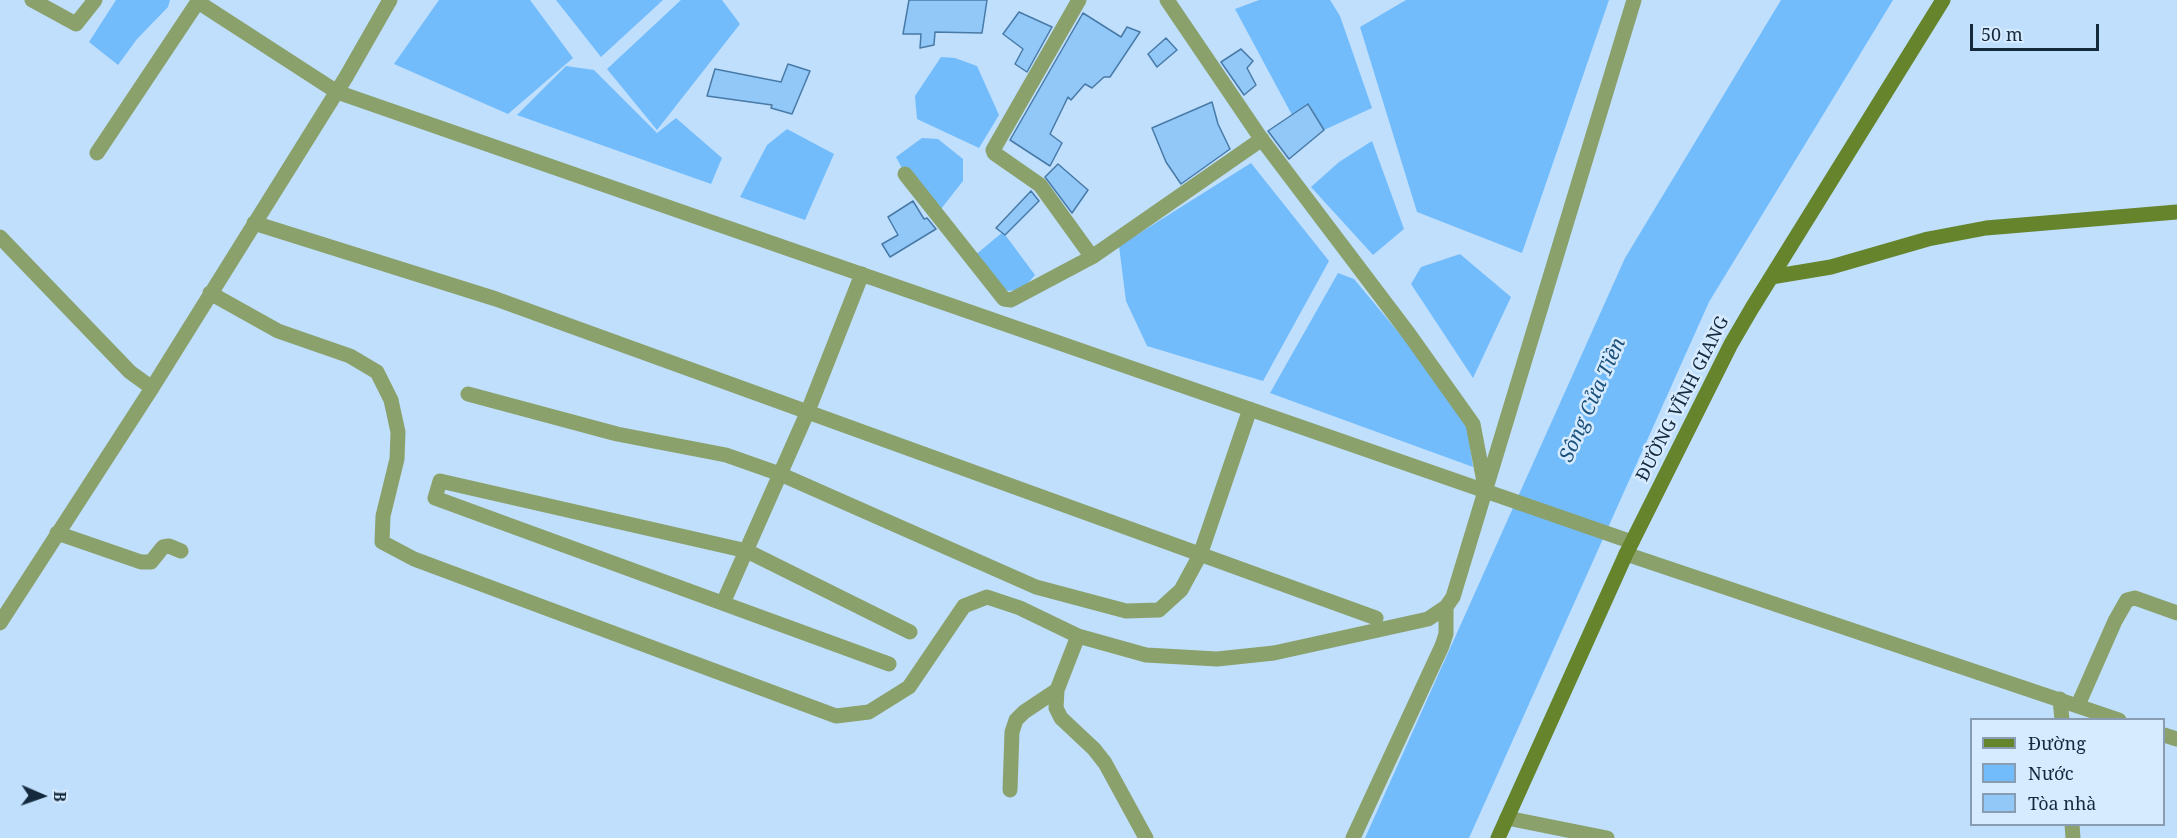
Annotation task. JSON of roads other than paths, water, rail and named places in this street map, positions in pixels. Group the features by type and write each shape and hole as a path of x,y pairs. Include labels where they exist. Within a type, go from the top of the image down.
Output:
{"street":[{"path":"32,0 76,24 95,0"},
{"path":"0,623 152,388 337,92 390,0"},
{"path":"1079,0 993,150 994,153 1040,185 1092,257"},
{"path":"1167,0 1262,139 1409,334 1473,424 1486,490"},
{"path":"210,293 278,331 350,356 377,372 392,400 398,432 398,459 383,516 382,542 414,559 836,716 869,712 909,687 964,606 987,597 1020,608 1078,636 1146,656 1217,659 1274,653 1428,619 1446,607 1453,597 1634,0"},
{"name":"ĐƯỜNG VĨNH GIANG","path":"1498,838 1629,548 1731,344 1943,0"},
{"path":"97,153 198,1 337,92 1610,533 1629,548 2114,718"},
{"path":"905,174 1008,301 1092,257 1262,139"},
{"path":"1771,277 1831,267 1928,239 1986,228 2177,212"},
{"path":"254,223 496,299 1376,618"},
{"path":"0,237 130,372 152,388"},
{"path":"723,603 808,411 862,274"},
{"path":"468,394 617,434 726,455 780,474 1036,587 1126,611 1160,610 1181,590 1200,555 1250,409"},
{"path":"889,664 435,498 440,481 747,551 910,632"},
{"path":"57,532 141,562 151,562 163,547 169,546 181,551"},
{"path":"2078,705 2115,621 2127,600 2135,598 2177,613"},
{"path":"1353,838 1442,646 1446,634 1446,607"},
{"path":"1078,636 1057,690 1058,714 1105,763 1146,838"},
{"path":"1010,790 1012,732 1016,720 1057,690"},
{"path":"2060,699 2062,718"},
{"path":"1507,818 1607,838"}],"water":[{"path":"116,0 170,0 168,7 137,39 118,65 89,42"},
{"path":"439,0 530,0 573,58 508,114 394,64"},
{"path":"556,0 663,0 601,57"},
{"path":"681,0 722,0 740,24 657,130 607,69"},
{"path":"1259,0 1330,0 1340,16 1372,108 1324,130 1309,104 1292,115 1235,9"},
{"path":"1406,0 1609,0 1522,253 1417,212 1360,27"},
{"name":"Sông Cửa Tiền","path":"1781,0 1893,0 1709,302 1469,838 1365,838 1625,258"},
{"path":"941,57 955,58 977,66 999,115 979,148 917,119 915,96"},
{"path":"566,66 594,70 657,133 676,118 722,158 711,184 517,115"},
{"path":"787,129 834,154 805,220 740,197 767,145"},
{"path":"922,138 938,139 963,159 963,181 937,214 905,174 896,157"},
{"path":"1372,141 1404,229 1373,255 1311,187 1339,162"},
{"path":"1251,163 1329,261 1263,381 1147,346 1126,301 1119,246"},
{"path":"1003,232 1035,275 1023,289 1008,291 994,283 974,256"},
{"path":"1460,254 1511,297 1473,378 1411,284 1421,267"},
{"path":"1338,273 1354,279 1434,375 1467,427 1473,467 1270,393"}]}
